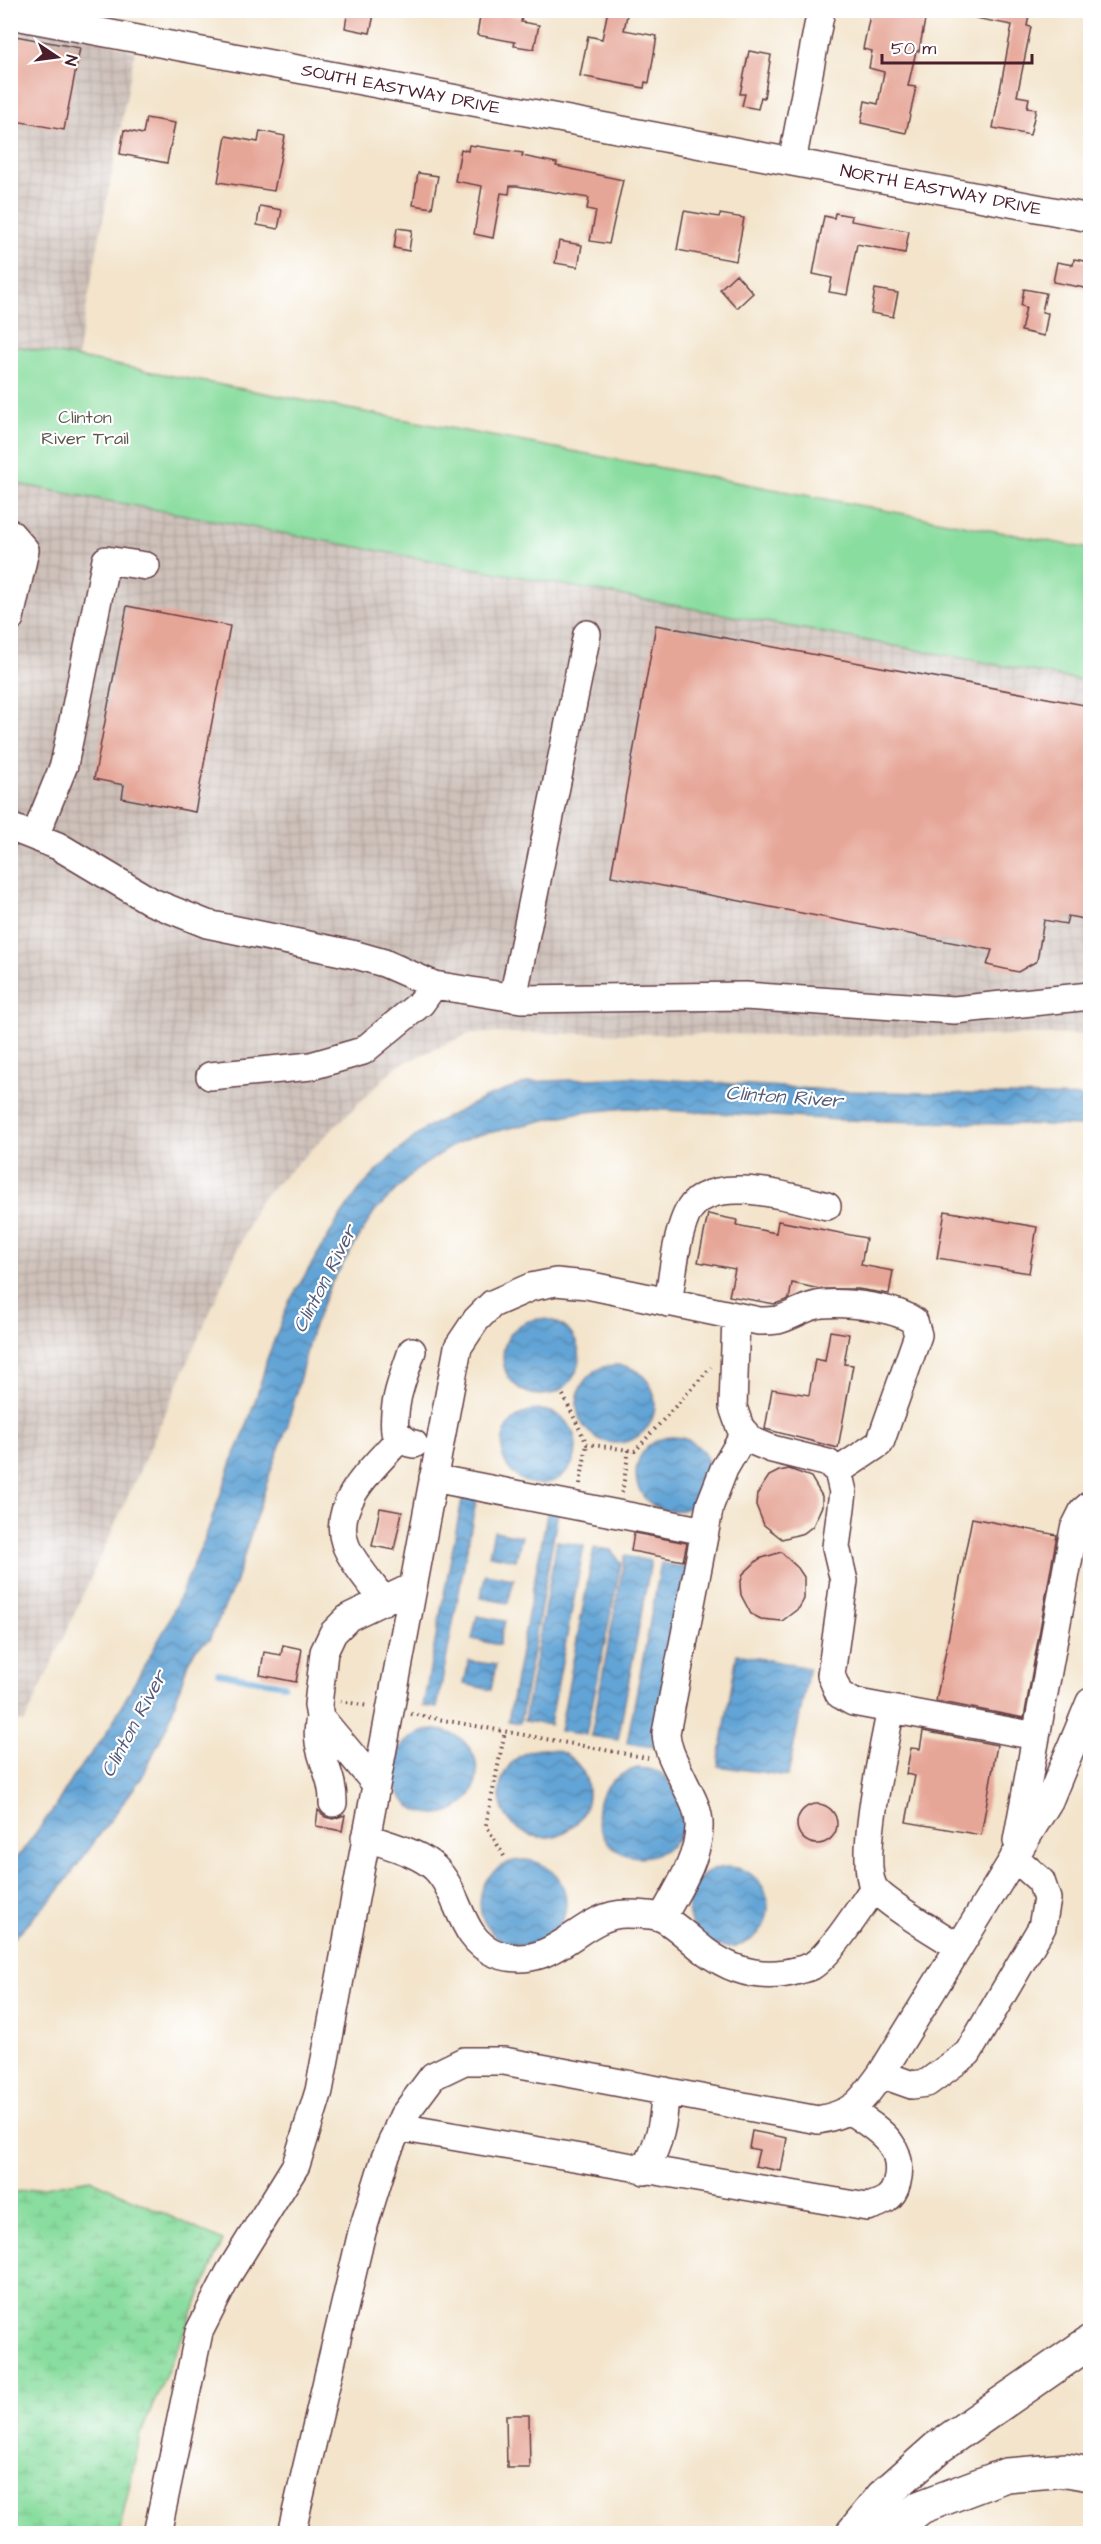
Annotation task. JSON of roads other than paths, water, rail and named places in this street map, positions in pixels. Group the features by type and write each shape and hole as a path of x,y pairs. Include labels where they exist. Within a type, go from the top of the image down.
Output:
{"highway":[{"path":"852,2534 883,2496 937,2448 1090,2342"},
{"path":"887,2534 921,2507 1006,2475 1067,2470 1090,2474"}],"street":[{"path":"792,162 821,10"},
{"name":"SOUTH EASTWAY DRIVE","path":"10,15 792,162"},
{"name":"NORTH EASTWAY DRIVE","path":"792,162 1090,218"},
{"path":"10,533 25,550 10,618"},
{"path":"146,566 106,560 64,765 23,831 84,860 152,902 191,919 242,933 356,955 384,963 434,985 513,998 745,996 954,1010 1090,996"},
{"path":"513,998 587,634"},
{"path":"210,1076 311,1066 363,1051 421,1003 434,985"},
{"path":"668,1303 686,1215 698,1197 711,1192 736,1190 781,1195 827,1206"},
{"path":"157,2534 200,2332 229,2273 296,2165 319,2091 458,1347 476,1320 492,1304 531,1287 556,1282 587,1285 668,1303 735,1329 759,1321 777,1320 822,1304 883,1308 903,1313 914,1321 918,1335 880,1443 838,1471"},
{"path":"735,1329 733,1407 740,1427 750,1440 772,1449 828,1463 838,1471 843,1492 836,1546 844,1581 831,1674 839,1694 853,1702 1036,1736"},
{"path":"412,1351 398,1394 394,1417 395,1432 409,1443 439,1445"},
{"path":"662,1917 685,1876 696,1849 699,1827 696,1808 676,1763 667,1750 666,1733 710,1504 724,1469 745,1433"},
{"path":"384,1600 345,1544 343,1529 346,1509 358,1486 401,1437"},
{"path":"433,1478 705,1531"},
{"path":"1014,1857 1074,1529 1083,1511 1090,1505"},
{"path":"333,1803 333,1791 317,1740 324,1652 333,1634 349,1617 412,1587"},
{"path":"291,2534 362,2232 385,2158 403,2115 433,2076 464,2061 504,2061 818,2120 841,2116 860,2102 880,2074 1049,1801 1090,1702"},
{"path":"319,1707 375,1783"},
{"path":"891,1709 870,1828 869,1872 874,1888 904,1912 959,1947"},
{"path":"365,1837 410,1854 434,1867 447,1883 461,1916 476,1941 496,1954 526,1960 552,1949 602,1918 625,1914 662,1917 718,1961 747,1973 781,1975 811,1966 831,1946 874,1888"},
{"path":"880,2074 897,2082 912,2085 927,2083 968,2053 1042,1927 1047,1899 1041,1881 1014,1857"},
{"path":"645,2171 660,2141 665,2091"},
{"path":"398,2127 645,2171 867,2207 884,2203 896,2189 900,2169 895,2149 881,2132 849,2110"}],"water":[{"name":"Clinton River","path":"629,1077 843,1091 1090,1097 1090,1126 841,1120 627,1108 576,1113 475,1136 455,1144 415,1171 374,1212 329,1287 311,1334 288,1424 235,1584 209,1640 196,1649 188,1662 169,1721 142,1777 56,1894 11,1941 11,1866 55,1807 74,1775 103,1739 167,1625 204,1541 244,1434 267,1359 289,1302 338,1220 359,1190 392,1156 426,1128 484,1098 530,1082"},
{"path":"549,1319 562,1325 573,1336 579,1349 577,1372 562,1389 549,1395 533,1395 520,1389 505,1372 503,1349 509,1336 526,1321"},
{"path":"616,1365 631,1368 644,1376 652,1389 655,1404 652,1419 644,1432 631,1440 616,1443 601,1440 588,1432 580,1419 577,1404 580,1389 588,1376 601,1368"},
{"path":"539,1410 560,1416 570,1426 576,1447 570,1468 560,1478 539,1484 518,1478 508,1468 502,1447 508,1426 518,1416"},
{"path":"673,1437 694,1443 704,1453 710,1474 704,1495 694,1505 673,1511 652,1505 642,1495 636,1474 642,1453 652,1443"},
{"path":"463,1494 477,1496 437,1708 423,1706"},
{"path":"548,1509 558,1512 520,1723 508,1721"},
{"path":"494,1531 522,1536 516,1560 489,1555"},
{"path":"557,1541 584,1546 550,1725 524,1721"},
{"path":"594,1548 611,1550 621,1563 586,1735 560,1731"},
{"path":"625,1556 651,1561 618,1740 591,1736"},
{"path":"661,1563 687,1568 653,1747 627,1743"},
{"path":"485,1574 514,1579 508,1603 481,1598"},
{"path":"477,1616 505,1621 499,1645 472,1639"},
{"path":"737,1654 809,1668 788,1776 718,1766"},
{"path":"469,1661 496,1665 491,1690 464,1684"},
{"path":"435,1730 451,1733 465,1742 474,1756 477,1772 474,1788 465,1802 451,1811 435,1814 419,1811 405,1802 396,1788 393,1772 396,1756 405,1742 419,1733"},
{"path":"544,1749 561,1753 575,1762 584,1776 588,1793 584,1810 575,1824 561,1833 544,1837 527,1833 513,1824 504,1810 500,1793 504,1776 513,1762 527,1753"},
{"path":"638,1768 657,1771 665,1776 687,1813 684,1829 676,1841 666,1849 643,1857 620,1852 610,1844 598,1822 599,1801 604,1792 618,1777"},
{"path":"515,1860 531,1860 554,1872 563,1886 566,1903 563,1920 554,1934 531,1946 515,1946 499,1939 487,1927 480,1911 480,1895 487,1879 499,1867"},
{"path":"728,1867 743,1870 756,1879 765,1892 768,1907 765,1922 756,1935 743,1944 728,1947 713,1944 700,1935 691,1922 688,1907 691,1892 700,1879 713,1870"}],"waterway":[{"path":"218,1673 284,1685"}],"park label":[{"name":"Clinton River Trail","path":"85,427"}]}
